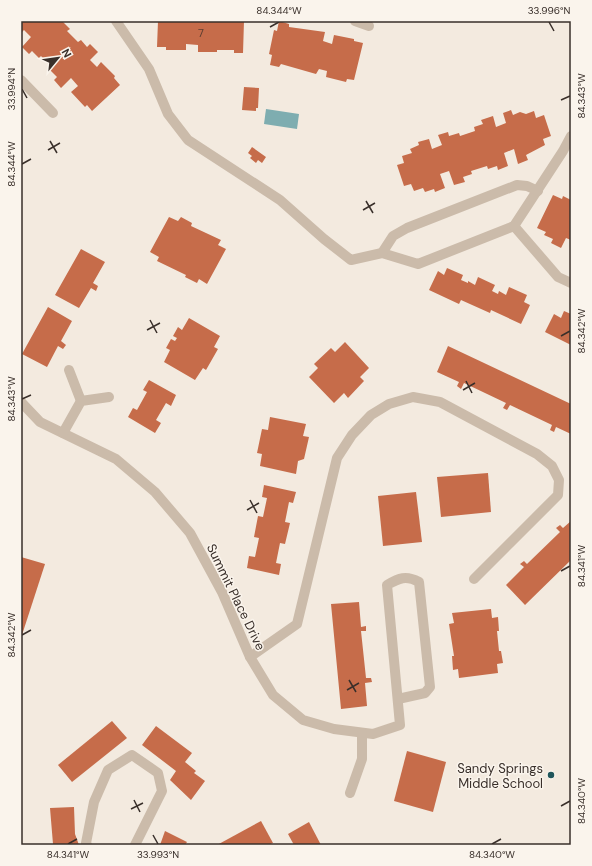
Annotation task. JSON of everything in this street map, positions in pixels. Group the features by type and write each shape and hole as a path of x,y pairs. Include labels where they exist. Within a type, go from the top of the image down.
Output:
{"street":[{"path":"116,21 149,69 168,114 188,140 280,200 324,239 351,260 382,253 418,264 514,226 538,191 568,153 571,136"},
{"path":"355,21 369,26"},
{"path":"21,80 53,113"},
{"path":"382,253 393,236 407,228 517,185 527,186 538,191"},
{"path":"514,226 558,277 571,283"},
{"path":"63,433 81,401 70,370"},
{"path":"81,401 109,396"},
{"path":"250,657 297,624 337,458 352,435 371,415 389,404 413,397 440,402 537,454 552,466 560,480 558,495 474,579"},
{"name":"Summit Place Drive","path":"21,402 40,422 116,459 155,492 190,533 222,592 250,657 273,695 303,720 334,729 373,734 400,725 387,585 398,578 410,577 419,582 430,687 426,693 398,699"},
{"path":"350,793 362,759 362,733"},
{"path":"87,845 86,843 94,802 108,770 132,755 158,773 162,791 135,845"}],"water":[{"path":"266,109 299,114 297,129 264,124"}],"building":[{"path":"21,21 62,21 70,29 67,31 78,42 81,40 87,47 90,44 98,52 90,60 97,67 101,62 115,76 114,78 120,85 92,111 87,105 85,107 71,92 78,86 71,78 61,88 54,80 57,77 49,69 51,67 41,56 39,58 32,51 29,54 22,47 31,37 24,30 21,33"},
{"path":"158,21 244,21 243,53 234,53 234,50 198,52 198,45 186,44 186,50 166,50 166,47 157,47"},
{"path":"279,21 289,24 289,27 325,32 323,41 332,44 334,35 354,39 354,41 363,43 354,80 347,79 346,82 326,77 327,71 319,69 316,74 281,64 279,67 270,65 272,55 269,54 274,30 277,31"},
{"path":"244,87 259,88 258,108 256,108 256,111 242,110"},
{"path":"511,110 513,115 520,112 526,114 534,111 536,118 544,115 551,136 543,139 545,145 526,155 528,160 518,164 514,149 504,153 508,166 498,170 497,166 488,169 487,166 471,171 472,174 463,177 465,182 454,185 449,171 440,174 445,188 435,192 434,189 425,192 423,188 414,191 411,184 404,186 397,165 404,163 402,156 412,153 410,149 419,145 418,142 429,139 432,149 442,145 438,135 448,132 449,136 459,133 460,136 475,131 474,127 483,124 481,120 493,116 496,127 506,123 503,113"},
{"path":"252,147 266,157 262,163 258,160 256,163 250,158 252,156 248,153"},
{"path":"553,195 562,199 563,196 571,200 571,240 566,238 561,248 551,243 553,239 544,235 546,232 537,228"},
{"path":"169,217 178,221 181,217 192,223 191,226 221,240 218,245 226,249 207,284 199,279 197,283 185,277 186,275 157,261 159,257 150,252"},
{"path":"81,249 105,262 93,283 98,286 96,291 91,288 79,308 55,295"},
{"path":"447,268 463,275 461,280 468,283 468,281 475,285 478,277 495,285 492,291 498,294 499,291 506,295 509,287 527,295 524,302 530,305 521,324 491,310 490,313 461,300 459,304 429,290 438,271 444,275"},
{"path":"48,307 72,321 61,341 66,345 63,349 58,346 47,367 22,354"},
{"path":"564,311 571,314 571,345 545,332 554,314 561,318"},
{"path":"189,318 220,336 214,347 218,349 206,370 203,368 195,380 164,362 170,350 166,348 171,339 175,341 177,338 173,336 178,327 182,330"},
{"path":"345,342 369,368 360,377 364,381 348,398 344,393 334,403 309,377 318,368 314,364 331,348 335,352"},
{"path":"448,346 571,404 571,434 556,427 554,432 550,430 552,425 510,405 507,410 503,408 506,403 464,383 461,389 457,386 459,382 437,372"},
{"path":"149,380 176,395 171,406 166,403 156,420 161,423 155,433 128,417 133,408 137,410 147,392 143,390"},
{"path":"270,417 306,424 303,436 309,437 304,459 298,461 296,474 260,466 262,454 257,453 262,429 268,430"},
{"path":"488,473 491,512 441,517 437,477"},
{"path":"264,485 296,492 293,503 289,502 285,522 290,523 285,544 280,543 276,563 281,564 279,575 247,568 249,556 255,557 259,538 254,537 258,516 263,517 267,498 262,497"},
{"path":"416,492 422,542 383,546 378,496"},
{"path":"571,521 571,560 525,605 506,585 524,567 520,564 524,561 527,564 560,532 556,528 560,525 563,528"},
{"path":"21,557 45,564 21,638"},
{"path":"359,602 361,627 366,626 366,631 361,631 366,678 371,678 372,682 365,683 367,706 341,709 331,604"},
{"path":"491,609 492,618 498,617 499,631 497,631 499,651 501,651 503,663 497,664 498,673 459,678 458,669 453,670 452,656 454,656 449,624 454,623 452,613"},
{"path":"112,721 127,738 72,782 58,765"},
{"path":"156,726 192,753 185,762 196,771 194,773 205,781 191,800 170,780 176,771 142,745"},
{"path":"407,751 446,762 433,812 394,801"},
{"path":"74,807 75,834 79,845 53,844 50,808"},
{"path":"261,821 273,843 268,845 217,845"},
{"path":"309,822 321,845 294,845 288,834"},
{"path":"165,831 187,842 185,845 160,845"}],"place":[{"name":"Sandy Springs Middle School","path":"551,775"}]}
